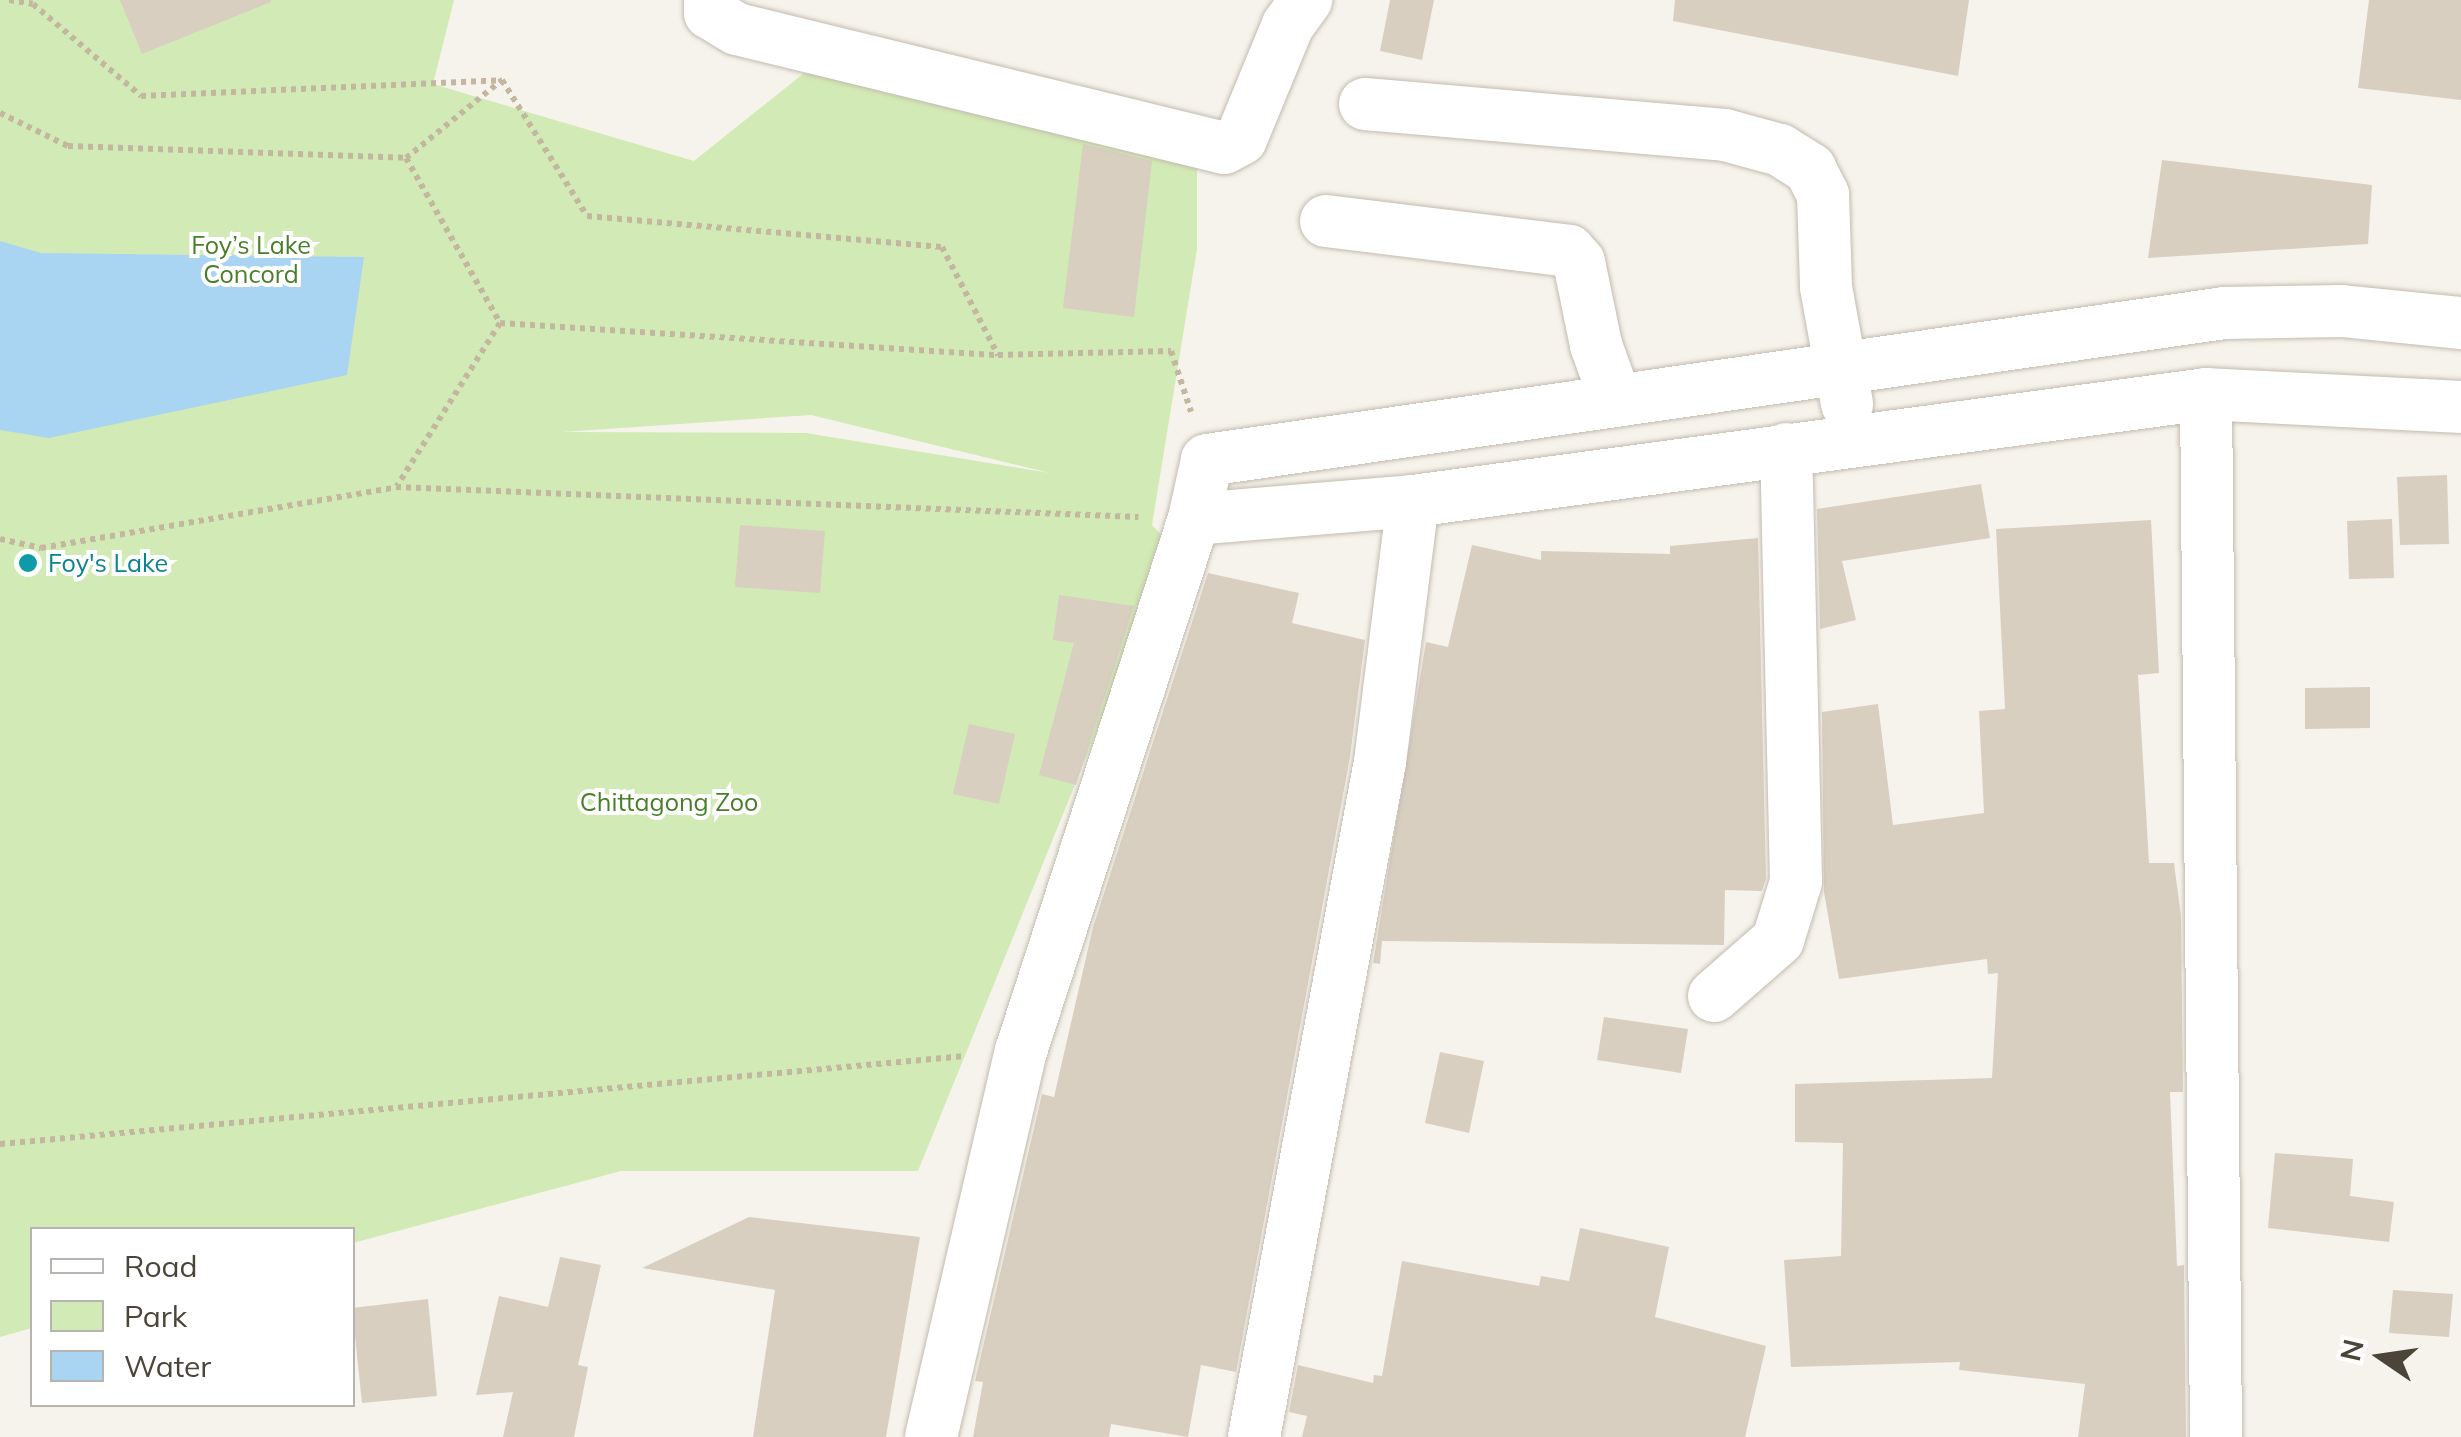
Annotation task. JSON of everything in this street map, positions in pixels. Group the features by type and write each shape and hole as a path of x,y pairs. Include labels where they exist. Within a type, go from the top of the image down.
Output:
{"street":[{"path":"710,0 710,13 738,29 1224,148 1241,139 1288,24 1306,0"},
{"path":"1365,104 1724,134 1780,150 1810,169 1823,194 1826,287 1843,369 1852,440"},
{"path":"1326,221 1569,250 1579,262 1596,345 1616,402"},
{"path":"931,1437 1021,1051 1194,520 1207,460 2224,313 2342,311 2461,323"},
{"path":"1194,520 1413,501 2206,394 2461,407"},
{"path":"2206,394 2216,1437"},
{"path":"1714,996 1778,940 1796,882 1786,449"},
{"path":"1254,1437 1380,762 1413,501"}],"path":[{"path":"9,0 33,4 141,96 502,80"},
{"path":"0,113 68,146 406,158 502,80"},
{"path":"502,80 586,216 942,247 998,355"},
{"path":"406,158 500,324"},
{"path":"500,324 998,355 1171,351 1207,460"},
{"path":"396,487 500,324"},
{"path":"0,539 41,548 396,487 1194,520"},
{"path":"0,1144 1021,1051"}],"green space":[{"name":"Chittagong Zoo","path":"0,0 454,0 433,84 694,161 823,58 1197,120 1197,249 1152,525 1172,546 918,1171 621,1171 355,1242 355,1227 30,1227 30,1329 0,1337","holes":["811,415 1050,473 806,433 562,432"]}],"water":[{"path":"0,241 41,253 364,257 347,375 49,438 0,430"}],"building":[{"path":"120,0 271,0 271,2 142,54"},
{"path":"1390,0 1434,0 1422,60 1380,51"},
{"path":"1675,0 1969,0 1958,76 1673,21"},
{"path":"2369,0 2461,0 2461,100 2358,88"},
{"path":"1083,144 1152,161 1134,317 1063,308"},
{"path":"2162,160 2372,185 2368,244 2148,258"},
{"path":"2447,475 2449,544 2400,545 2397,477"},
{"path":"1981,484 1990,538 1842,561 1856,620 1820,629 1817,509"},
{"path":"2392,519 2394,578 2349,579 2347,521"},
{"path":"2151,520 2159,673 2138,675 2149,863 2174,863 2181,916 2183,1092 2170,1092 2177,1266 2184,1265 2186,1437 2078,1437 2085,1384 1959,1370 1960,1362 1791,1367 1784,1260 1841,1256 1843,1143 1795,1142 1795,1084 1992,1078 1998,973 1988,974 1987,959 1839,979 1824,892 1822,712 1878,704 1893,825 1984,813 1979,711 2005,709 1996,529"},
{"path":"740,525 825,531 820,593 735,587"},
{"path":"1758,538 1766,878 1762,891 1725,890 1724,945 1382,941 1380,964 1373,963 1426,642 1448,647 1472,545 1541,560 1541,551 1670,554 1670,546"},
{"path":"1208,573 1299,593 1292,623 1365,640 1350,757 1236,1372 1201,1365 1188,1437 1111,1424 1109,1437 973,1437 983,1382 975,1381 1042,1094 1054,1097 1093,927"},
{"path":"1059,595 1134,606 1076,785 1039,775 1074,643 1053,640"},
{"path":"2370,687 2370,728 2305,729 2305,688"},
{"path":"969,724 1015,734 999,804 953,794"},
{"path":"1604,1017 1688,1029 1681,1073 1597,1060"},
{"path":"1440,1052 1484,1061 1469,1133 1425,1123"},
{"path":"2275,1153 2353,1159 2350,1196 2394,1202 2389,1242 2268,1228"},
{"path":"749,1217 920,1237 886,1437 753,1437 775,1290 642,1268"},
{"path":"1580,1228 1669,1247 1655,1317 1766,1346 1745,1437 1302,1437 1307,1416 1289,1412 1298,1365 1373,1383 1374,1375 1382,1376 1402,1261 1539,1286 1541,1276 1569,1281"},
{"path":"560,1257 601,1265 578,1365 588,1367 574,1437 503,1437 513,1392 476,1395 499,1296 548,1307"},
{"path":"2393,1290 2453,1294 2449,1337 2389,1333"},
{"path":"428,1299 437,1396 362,1403 355,1308"}],"place":[{"name":"Foy's Lake","path":"28,563"}],"park label":[{"name":"Foy’s Lake Concord","path":"251,260"}]}
